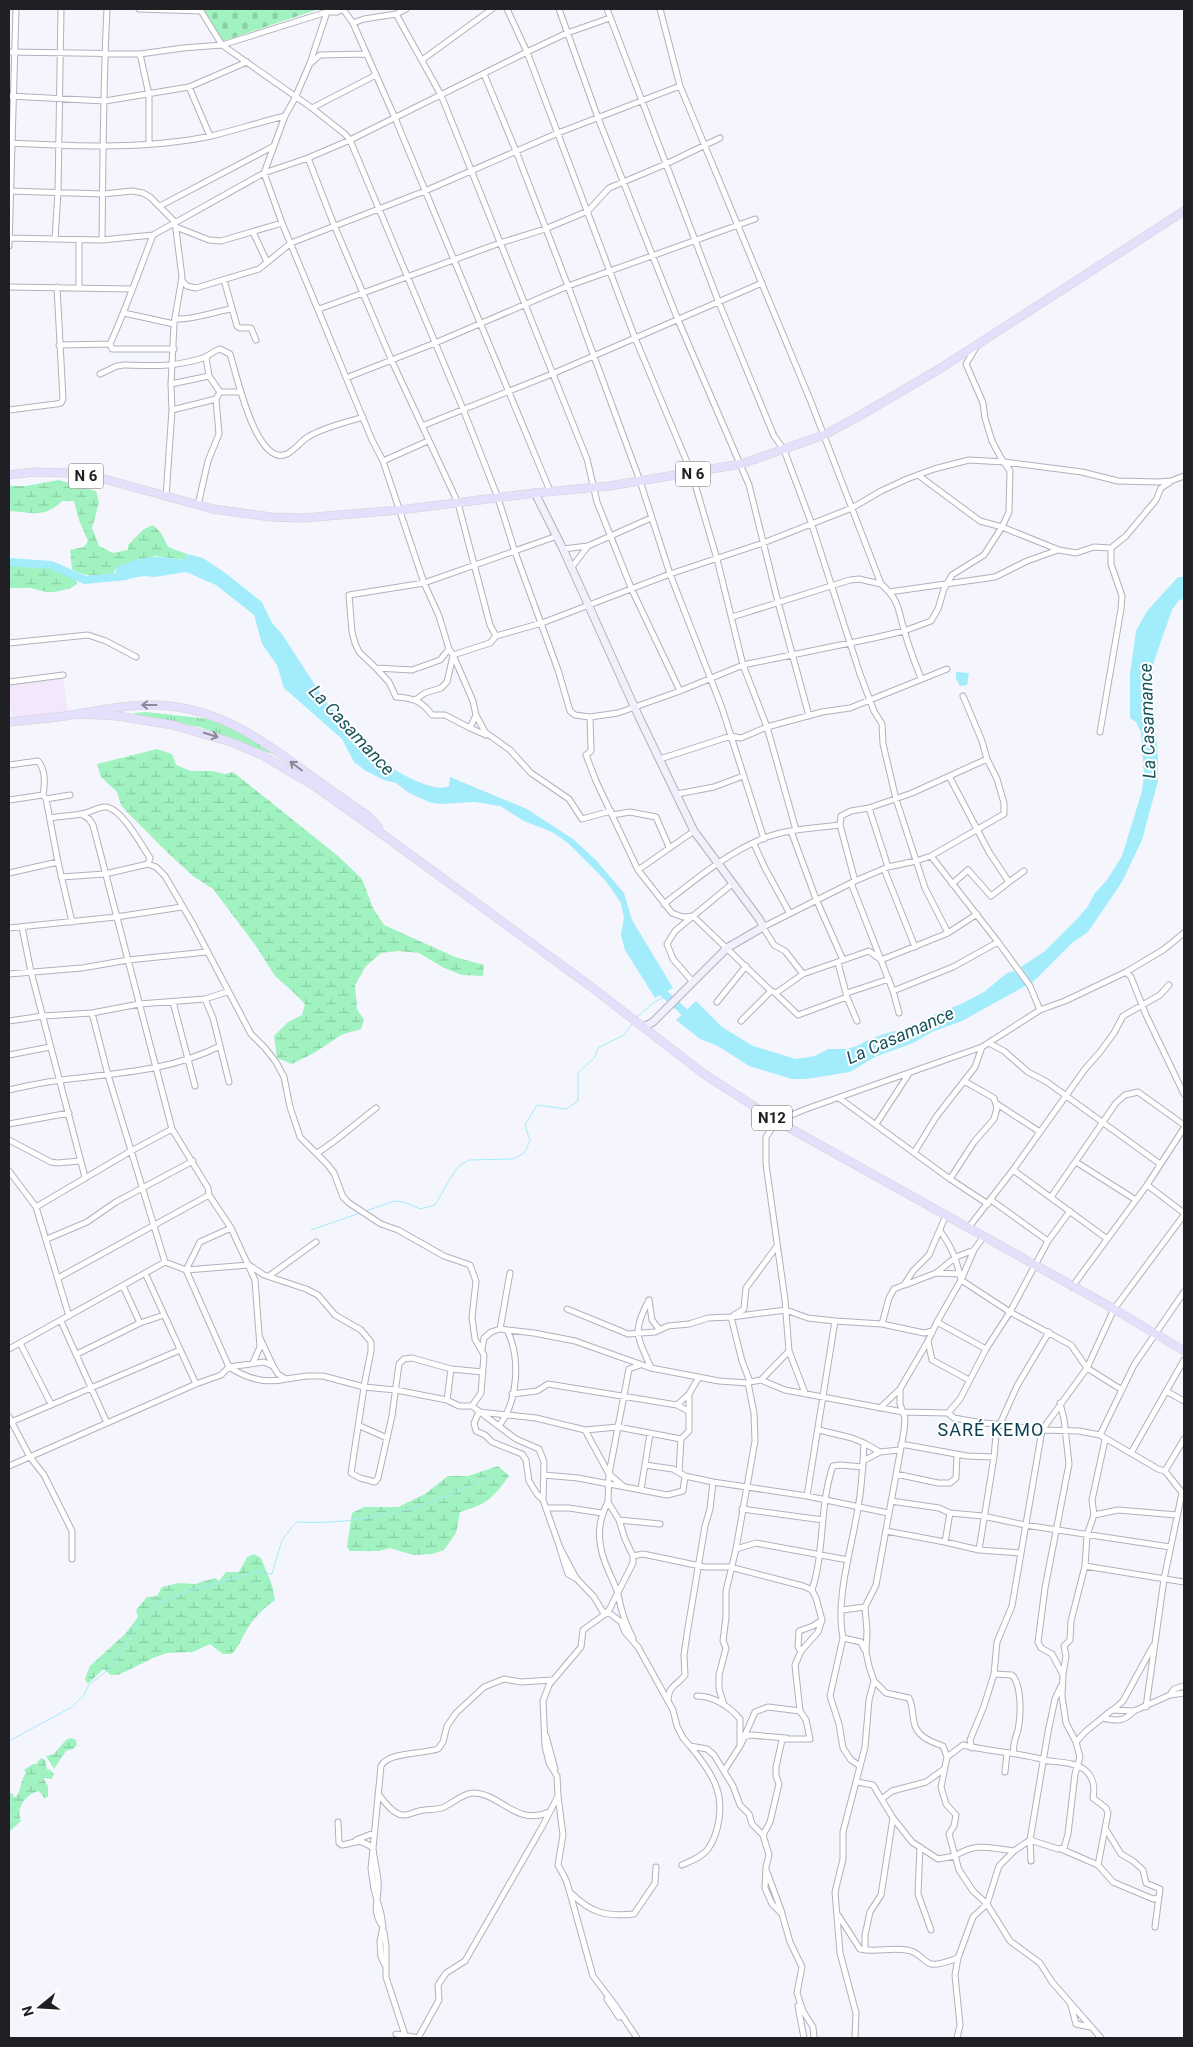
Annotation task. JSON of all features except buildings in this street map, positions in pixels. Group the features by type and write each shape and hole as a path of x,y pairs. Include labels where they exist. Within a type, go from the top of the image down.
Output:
{"main road":[{"name":"N 6","path":"9,475 51,473 97,477 212,509 272,517 303,518 400,510 640,481 692,474 741,464 824,435 861,415 979,343 1184,211"},
{"path":"9,722 77,714 107,708 149,705 173,706 220,718 236,725 274,749 368,816 389,839"},
{"path":"77,714 152,720 231,742 262,755 316,787 389,839"},
{"name":"N12","path":"389,839 644,1027 704,1074 778,1121 1114,1309 1184,1351"}],"street":[{"path":"9,246 11,52 16,9"},
{"path":"55,239 58,192 61,9"},
{"path":"102,240 102,146 105,101 104,53 107,9"},
{"path":"140,9 201,10 222,46 312,108 350,140 463,409 498,498 515,552 542,623 570,712 575,715 590,717 618,713 680,691 742,665 904,631 931,621 952,575 984,555 1002,528 1009,512 1010,471 992,441 985,418 983,403 967,370 966,364 979,343"},
{"path":"11,52 140,54 183,48 222,46 327,12 343,9 353,23 395,118 550,491"},
{"path":"353,23 364,19 396,14 406,9"},
{"path":"422,60 492,9"},
{"path":"507,9 527,52 635,338 692,474 732,617 742,665 767,726 793,830 816,899 841,961 847,995 857,1021"},
{"path":"559,9 598,118 654,255 678,320 749,485 809,716"},
{"path":"607,9 718,303 774,436 784,450 812,522 860,674 874,712 882,724 883,744 896,799 916,861 925,888 948,933"},
{"path":"660,9 680,86 824,435 881,584 890,592 900,610 904,631 921,678"},
{"path":"327,12 310,63 285,116 264,173 282,223 362,417 383,461 424,583 449,649 473,701 476,715 485,732 491,738"},
{"path":"396,14 441,95 587,459 597,502 632,590 680,691"},
{"path":"9,238 79,241 153,235 175,225 264,173 308,158 350,140 527,52 610,18"},
{"path":"140,54 149,95 149,144"},
{"path":"310,63 320,55 366,54"},
{"path":"11,96 105,101 149,95 189,87 247,62"},
{"path":"484,74 516,151 594,355 640,481 670,574 731,736 764,838"},
{"path":"312,108 376,75"},
{"path":"182,281 191,288 259,269 291,243 379,207 425,191 558,133 680,86"},
{"path":"189,87 210,136"},
{"path":"10,144 58,146 149,144 210,136 285,116"},
{"path":"319,309 500,243 545,229 588,211 609,188 704,147 720,138"},
{"path":"160,206 274,146"},
{"path":"308,158 334,225 391,359 458,503 473,567 490,625 496,636"},
{"path":"9,191 103,194 142,193 160,206 175,225 182,281 175,321 171,384 172,410 166,497"},
{"path":"346,378 435,343 568,286 754,219"},
{"path":"175,225 215,241 282,223"},
{"path":"253,232 267,262"},
{"path":"110,344 124,313 131,289 153,235"},
{"path":"78,287 79,241"},
{"path":"224,280 237,326 240,328 251,328 256,340"},
{"path":"422,426 552,374 762,283"},
{"path":"9,287 131,289"},
{"path":"9,410 61,403 63,399 56,288"},
{"path":"124,313 175,321 189,320 203,314 231,309"},
{"path":"110,344 112,349 174,349"},
{"path":"59,345 110,344"},
{"path":"100,374 124,365 172,366 206,357 212,351 220,349 230,354 247,414 258,435 268,449 282,455 288,454 307,437 321,430 362,417"},
{"path":"206,357 210,376 220,392"},
{"path":"171,384 210,376"},
{"path":"220,392 241,392"},
{"path":"198,505 208,461 219,434 216,399 220,392"},
{"path":"172,410 216,399"},
{"path":"383,461 428,441"},
{"path":"453,655 490,643 496,636 542,623 670,574 717,560 852,508 881,491 918,475 969,460 1004,462 1082,472 1118,482 1171,481"},
{"path":"918,475 980,521 1059,550 1076,552 1094,547 1111,548 1126,536 1156,500 1161,488 1183,475"},
{"path":"535,493 572,567 694,831 760,920 774,945 785,951 803,974"},
{"path":"563,549 588,546 651,518"},
{"path":"557,536 424,583 349,595 352,632 355,643 359,652 389,682 396,698 408,698 423,703 432,715 445,716 491,738 510,750 532,773 569,799 582,818 630,812 656,818 669,847"},
{"path":"572,567 588,546"},
{"path":"1100,732 1122,596 1117,576 1111,564 1111,548"},
{"path":"890,592 996,577 1027,561 1059,550"},
{"path":"732,617 850,580 860,579 881,584"},
{"path":"9,643 88,635 106,641 136,657"},
{"path":"376,668 412,670 440,660 449,649"},
{"path":"414,700 425,693 441,688 448,682 453,655"},
{"path":"660,759 731,736 741,738 767,726 850,708 947,669"},
{"path":"9,682 63,676"},
{"path":"644,1027 653,1022 727,948 789,912 853,882 886,868 930,856 1004,814 1004,803 997,778 987,759 982,741 963,696"},
{"path":"470,728 476,715"},
{"path":"590,717 591,751 586,755 638,870 672,913 683,917 693,916 798,1015 889,979"},
{"path":"899,1013 894,991 853,882 840,825 841,816 851,811 869,808 912,794 987,759"},
{"path":"9,765 38,761 44,771 45,797 72,922"},
{"path":"677,794 714,787 743,776"},
{"path":"948,776 990,852 1009,882"},
{"path":"9,800 70,795"},
{"path":"50,818 69,814 81,814 105,806 122,817 150,858 148,864"},
{"path":"869,808 886,868 915,947"},
{"path":"81,814 89,819 92,825 172,1129 208,1188 209,1195 231,1228 255,1280 260,1348 253,1363"},
{"path":"664,904 717,863 764,838 793,830 840,825"},
{"path":"638,870 694,831"},
{"path":"754,844 789,912"},
{"path":"930,856 977,914 1030,986 1040,1010"},
{"path":"9,873 58,862"},
{"path":"61,877 105,874 148,864 156,867 165,876 251,1034 266,1048 276,1062 286,1082 290,1107 300,1137 334,1173 343,1197 381,1224 404,1234 444,1256 470,1265 476,1281 472,1318 474,1339 484,1355 481,1393 472,1406"},
{"path":"952,884 968,870 990,896 1024,871"},
{"path":"693,982 673,959 667,944 675,931 732,884"},
{"path":"9,928 116,917 182,907"},
{"path":"881,960 948,933 977,914"},
{"path":"22,927 30,972 85,1177"},
{"path":"805,1393 789,1351 786,1310 766,1164 766,1137 771,1128 778,1121 982,1047 1040,1010 1065,1001 1126,972 1162,950 1184,933"},
{"path":"894,991 953,967 998,942"},
{"path":"9,974 88,967 128,960 207,952"},
{"path":"741,1021 774,992 803,974 869,952 881,960"},
{"path":"718,1002 746,966"},
{"path":"1131,977 1133,968"},
{"path":"1126,972 1131,977 1142,1005 1184,1094"},
{"path":"969,1228 1109,1039 1123,1016 1160,995 1168,985"},
{"path":"9,1021 92,1012 139,1004 205,999 227,992"},
{"path":"205,999 213,1018 229,1082"},
{"path":"172,1002 195,1086"},
{"path":"92,1012 108,1075 164,1262"},
{"path":"651,1033 653,1022"},
{"path":"989,1043 1004,1051 1028,1072 1066,1095 1160,1164"},
{"path":"9,1090 60,1080 157,1068 188,1060 220,1046"},
{"path":"9,1055 50,1047"},
{"path":"914,1153 936,1117 975,1067 982,1047"},
{"path":"876,1124 909,1074"},
{"path":"950,1179 974,1142 994,1119 997,1108 994,1098 964,1081"},
{"path":"1051,1197 1116,1103 1125,1095 1138,1092 1184,1126 1147,1185 1106,1238 1072,1287"},
{"path":"839,1098 950,1179 990,1202 1048,1241"},
{"path":"995,1103 1040,1132"},
{"path":"317,1154 344,1135 376,1108"},
{"path":"9,1124 69,1113"},
{"path":"36,1207 130,1151 172,1129"},
{"path":"9,1140 51,1162 80,1161"},
{"path":"47,1238 87,1222 116,1202 192,1161"},
{"path":"1076,1162 1136,1200"},
{"path":"1013,1170 1106,1238"},
{"path":"9,1171 36,1207 47,1238 69,1316"},
{"path":"972,1748 970,1740 984,1706 994,1674 998,1642 1012,1606 1042,1430 1087,1368 1114,1309 1184,1214 1147,1185"},
{"path":"58,1278 209,1195"},
{"path":"948,1413 960,1399 1048,1241 1070,1211"},
{"path":"904,1285 913,1271 929,1255 946,1215"},
{"path":"186,1270 200,1242 231,1228"},
{"path":"940,1231 949,1242 956,1257 960,1277"},
{"path":"880,1408 900,1388 928,1342 974,1250 984,1236"},
{"path":"268,1276 316,1242"},
{"path":"731,1317 744,1309 746,1288 777,1246"},
{"path":"882,1324 894,1289 936,1273 956,1257 974,1250"},
{"path":"164,1262 186,1270 249,1265 257,1272 318,1295 335,1315 361,1330 371,1342 360,1426 351,1473 360,1478 375,1482 378,1478 396,1390 399,1364 404,1359 412,1358 451,1368 483,1372"},
{"path":"9,1349 164,1262"},
{"path":"186,1270 229,1367 238,1373 272,1382 307,1376 323,1376 364,1387 396,1390 447,1400 459,1406 472,1406 516,1439 539,1449 544,1462 543,1500 560,1548 576,1578 594,1597 603,1612 608,1612 621,1622 625,1632 638,1647"},
{"path":"145,1273 196,1384"},
{"path":"500,1329 510,1273"},
{"path":"936,1273 960,1277 1010,1312 1071,1345 1087,1368 1122,1390"},
{"path":"123,1286 140,1323"},
{"path":"1100,1435 1134,1365 1184,1292"},
{"path":"651,1368 638,1341 637,1333 642,1314 649,1300 652,1320 659,1329"},
{"path":"567,1309 623,1332 637,1333 655,1332 659,1329 708,1318 786,1310 808,1318 882,1324 924,1333 932,1331"},
{"path":"77,1354 140,1323 164,1315"},
{"path":"724,1705 719,1690 719,1675 726,1648 723,1641 726,1617 726,1591 730,1567 736,1549 755,1441 754,1413 749,1383 731,1317"},
{"path":"61,1321 93,1388 107,1423"},
{"path":"807,1496 835,1321"},
{"path":"937,1322 986,1350"},
{"path":"482,1349 484,1338 491,1332 500,1329 575,1341 651,1368 699,1377 749,1383 761,1380 789,1351"},
{"path":"499,1426 508,1416 516,1370 514,1350 507,1330"},
{"path":"979,1550 998,1424 1048,1332"},
{"path":"260,1337 273,1366 278,1374 286,1379"},
{"path":"928,1342 932,1360 969,1380"},
{"path":"20,1343 51,1404"},
{"path":"72,1559 72,1531 44,1475 30,1457 10,1420 93,1388 180,1350"},
{"path":"1131,1453 1184,1360"},
{"path":"9,1466 196,1384 221,1375 229,1367 264,1362 273,1366"},
{"path":"640,1365 629,1369 609,1474 608,1502 602,1513 599,1527 599,1545 618,1593 618,1603 623,1617 673,1710 677,1726 683,1738 703,1763 717,1787 720,1800 718,1826 708,1848 696,1858 682,1865"},
{"path":"447,1400 451,1368"},
{"path":"677,1405 689,1394 699,1377"},
{"path":"761,1380 785,1390 903,1412 948,1413 954,1418 1042,1430 1065,1430 1100,1435 1158,1469 1165,1471 1183,1494 1176,1515 1164,1579 1146,1707"},
{"path":"512,1394 537,1391 548,1384 677,1405 688,1411"},
{"path":"866,1652 868,1631 865,1607 876,1585 905,1418 900,1404 900,1388"},
{"path":"1166,1391 1184,1401"},
{"path":"679,1472 681,1439 689,1431 689,1394"},
{"path":"1060,1403 1069,1464 1045,1588 1038,1642 1041,1648 1052,1654 1063,1675"},
{"path":"479,1412 536,1418 585,1430 618,1427 681,1439"},
{"path":"479,1412 474,1423 476,1430 497,1445 522,1454 526,1460 529,1481 543,1500"},
{"path":"360,1426 387,1438"},
{"path":"585,1430 609,1474 623,1486"},
{"path":"818,1430 852,1438 880,1452"},
{"path":"641,1489 650,1434"},
{"path":"1165,1471 1184,1439"},
{"path":"1031,1860 1030,1840 1055,1698 1063,1675 1066,1656 1064,1646 1070,1640 1071,1621 1085,1566 1087,1535 1094,1515 1092,1500 1106,1440"},
{"path":"860,1766 850,1760 843,1748 839,1724 830,1696 843,1638 841,1627 842,1610 848,1560 858,1508 864,1443"},
{"path":"812,1590 818,1573 818,1554 833,1466 863,1464 880,1452 900,1447 994,1458"},
{"path":"896,1474 938,1483 950,1483 956,1478 957,1454"},
{"path":"645,1465 673,1469 685,1476 713,1482 844,1502 858,1508 888,1513"},
{"path":"544,1475 578,1478 668,1495 683,1491 685,1476"},
{"path":"668,1702 669,1691 674,1683 684,1676 684,1654 705,1526 710,1509 713,1482"},
{"path":"892,1501 938,1508 950,1513 983,1516 1025,1525 1170,1547"},
{"path":"608,1502 619,1520 633,1556 633,1563 608,1612 584,1630 580,1647 549,1685 543,1701 544,1746 549,1763 557,1776 563,1835 558,1865 570,1893 592,1976 615,2005 637,2038"},
{"path":"546,1508 569,1508 602,1513"},
{"path":"742,1509 823,1520"},
{"path":"1094,1515 1118,1510 1176,1515"},
{"path":"945,1542 950,1513"},
{"path":"619,1520 660,1524"},
{"path":"886,1531 979,1550 1020,1553"},
{"path":"736,1549 756,1543 848,1560"},
{"path":"633,1556 643,1554 705,1567 730,1567 784,1580 812,1590 822,1620 818,1632 801,1651 795,1665 800,1711 806,1720 810,1740 751,1735 744,1737"},
{"path":"1085,1566 1184,1582"},
{"path":"842,1610 865,1607"},
{"path":"801,1651 798,1647 799,1631 814,1626 822,1620"},
{"path":"843,1638 861,1642 866,1652 874,1682 870,1700 866,1747 843,1832 843,1859 835,1892 840,1953 856,2013 855,2038"},
{"path":"1076,1742 1123,1701 1155,1641"},
{"path":"994,1674 1012,1675 1020,1687 1019,1727 1005,1772"},
{"path":"406,2037 386,1977 383,1927 377,1917 375,1906 378,1884 373,1848 383,1760 395,1756 419,1754 438,1749 443,1742 447,1726 456,1713 484,1687 504,1679 536,1682 553,1680"},
{"path":"874,1682 886,1694 908,1698 912,1704 914,1725 925,1740 943,1746 947,1757 941,1787 946,1804 956,1815 954,1826 949,1834 958,1870 963,1878 987,1904 1010,1941 1040,1963 1052,1982 1101,2038"},
{"path":"1061,1684 1066,1722 1076,1742 1080,1757 1075,1774 1068,1834 1062,1850"},
{"path":"1170,1696 1174,1689 1184,1686"},
{"path":"1112,1710 1134,1711 1170,1696 1184,1693"},
{"path":"697,1696 707,1696 724,1705 740,1719 740,1746"},
{"path":"724,1771 740,1746 755,1712 768,1708 800,1711"},
{"path":"1102,1718 1121,1721 1127,1719 1134,1711"},
{"path":"763,1835 770,1822 780,1784 776,1776 779,1747 782,1740 786,1738"},
{"path":"947,1757 963,1745 972,1748 1035,1756 1044,1760 1078,1766 1084,1769 1092,1777 1095,1787 1094,1798 1106,1808 1108,1813 1098,1865"},
{"path":"690,1746 707,1749 714,1755 740,1805 748,1814 752,1824 763,1835 769,1855 766,1867 765,1888 772,1904 782,1914 790,1942 802,1967 797,2000 804,2038"},
{"path":"882,1799 892,1792 926,1782 944,1769"},
{"path":"857,1782 873,1785 892,1818 912,1842 938,1859 955,1856 966,1849 991,1846 1014,1851"},
{"path":"378,1794 398,1814 405,1816 418,1811 443,1808 453,1801 472,1793 492,1799 519,1813 540,1816 550,1812"},
{"path":"394,2036 419,2038 438,2000 438,1985 446,1973 465,1961 558,1796"},
{"path":"865,1950 865,1935 870,1912 881,1896 892,1818"},
{"path":"338,1822 339,1843 342,1845 374,1834"},
{"path":"1105,1828 1121,1854 1143,1870 1146,1883 1160,1889 1155,1926"},
{"path":"355,1840 364,1841 373,1848"},
{"path":"1030,1840 1062,1850 1098,1865 1113,1882 1154,1899 1159,1898"},
{"path":"957,2038 960,2025 955,1975 958,1958 973,1917 987,1904 999,1866 1014,1851 1030,1840"},
{"path":"920,1847 918,1894 931,1930"},
{"path":"570,1893 582,1905 591,1910 618,1915 634,1914 655,1883 656,1867"},
{"path":"837,1913 860,1949 902,1949 914,1951 930,1964 938,1964 958,1958"},
{"path":"797,1993 803,2011 814,2027 814,2038"},
{"path":"1071,2004 1076,2024 1091,2027"},
{"path":"394,2036 403,2026"}],"shaded area":[{"path":"63,677 68,713 12,720 9,684"}],"green space":[{"path":"203,9 319,9 223,41"},
{"path":"59,480 96,491 99,502 92,528 99,546 113,553 128,550 128,545 144,529 153,525 161,533 168,547 187,554 185,560 155,556 115,568 114,573 92,576 72,569 70,550 84,547 88,541 79,520 74,501 62,501 49,510 37,513 9,511 9,486 26,486"},
{"path":"9,566 41,566 51,568 76,579 77,584 71,588 55,592 31,588 9,588"},
{"path":"146,712 209,719 237,729 275,755 200,727 132,716 135,713"},
{"path":"157,749 172,754 176,765 191,771 212,771 225,774 233,772 338,856 362,879 373,908 384,925 455,957 484,965 483,976 462,975 444,968 419,953 399,951 381,953 366,966 355,985 357,1009 364,1020 361,1029 341,1035 314,1053 292,1064 277,1058 274,1036 288,1022 302,1015 305,1004 275,976 256,946 213,889 193,876 127,812 121,805 117,792 101,777 97,764"},
{"path":"498,1466 509,1476 488,1500 460,1512 456,1533 444,1550 432,1554 413,1555 390,1548 379,1551 350,1551 347,1547 352,1513 364,1507 398,1507 425,1494 448,1476 468,1476"},
{"path":"254,1554 261,1558 272,1585 275,1600 252,1622 232,1654 223,1654 210,1644 193,1652 167,1653 118,1675 111,1675 103,1669 88,1684 85,1679 90,1666 125,1634 138,1617 136,1610 147,1597 157,1596 162,1587 179,1583 195,1584 215,1578 219,1581 226,1572 239,1572 247,1557"},
{"path":"71,1738 76,1740 77,1745 73,1749 66,1751 54,1769 46,1756 54,1754 66,1740"},
{"path":"41,1758 45,1760 47,1769 54,1774 52,1779 43,1778 48,1786 48,1797 44,1798 39,1791 26,1798 19,1811 21,1821 9,1832 9,1793 16,1797 26,1773 24,1770 36,1764"}],"water":[{"path":"187,554 203,558 262,602 272,623 282,634 326,702 384,763 416,781 435,787 443,788 449,786 450,777 527,809 573,839 596,860 624,893 632,920 673,988 655,998 625,950 621,935 624,917 621,903 605,880 568,843 552,832 524,821 500,806 475,802 439,804 429,802 409,793 396,783 384,780 366,771 354,762 342,739 284,688 277,665 262,644 254,615 216,585 186,572 117,581 115,568 125,564 149,557 184,560"},
{"path":"1178,577 1184,577 1184,599 1179,600 1172,610 1154,661 1152,680 1158,781 1142,840 1122,882 1088,932 1072,943 1032,983 1021,967 1045,951 1078,918 1088,906 1095,893 1107,880 1122,856 1142,791 1144,774 1141,732 1136,722 1130,718 1130,674 1136,631 1147,611"},
{"path":"956,672 969,673 967,685 960,686 956,679"},
{"path":"1014,971 1027,985 962,1021 932,1032 913,1043 875,1057 850,1072 806,1079 792,1079 749,1066 718,1046 700,1039 676,1020 696,1001 722,1027 753,1046 796,1059 815,1056 828,1049 846,1049 857,1046 887,1033 913,1027 937,1013 959,1005 984,992 1007,973"}],"waterway":[{"name":"La Casamance","path":"9,562 51,565 85,580 126,576"},
{"name":"La Casamance","path":"657,987 691,1018"},
{"path":"637,1017 653,1003 666,996"},
{"path":"366,1211 395,1201 404,1202 420,1209 435,1205 456,1169 469,1160 513,1159 524,1153 530,1141 525,1125 537,1105 566,1109 578,1101 578,1073 594,1058 598,1048 624,1035 632,1024"},
{"path":"311,1230 360,1213"},
{"path":"9,1741 72,1707 83,1696 89,1685 113,1666 137,1626 158,1603 194,1589 258,1572 272,1574 282,1540 296,1522 345,1521 397,1512 446,1496 491,1475"}],"district":[{"name":"SARÉ KEMO","path":"991,1429"}]}
